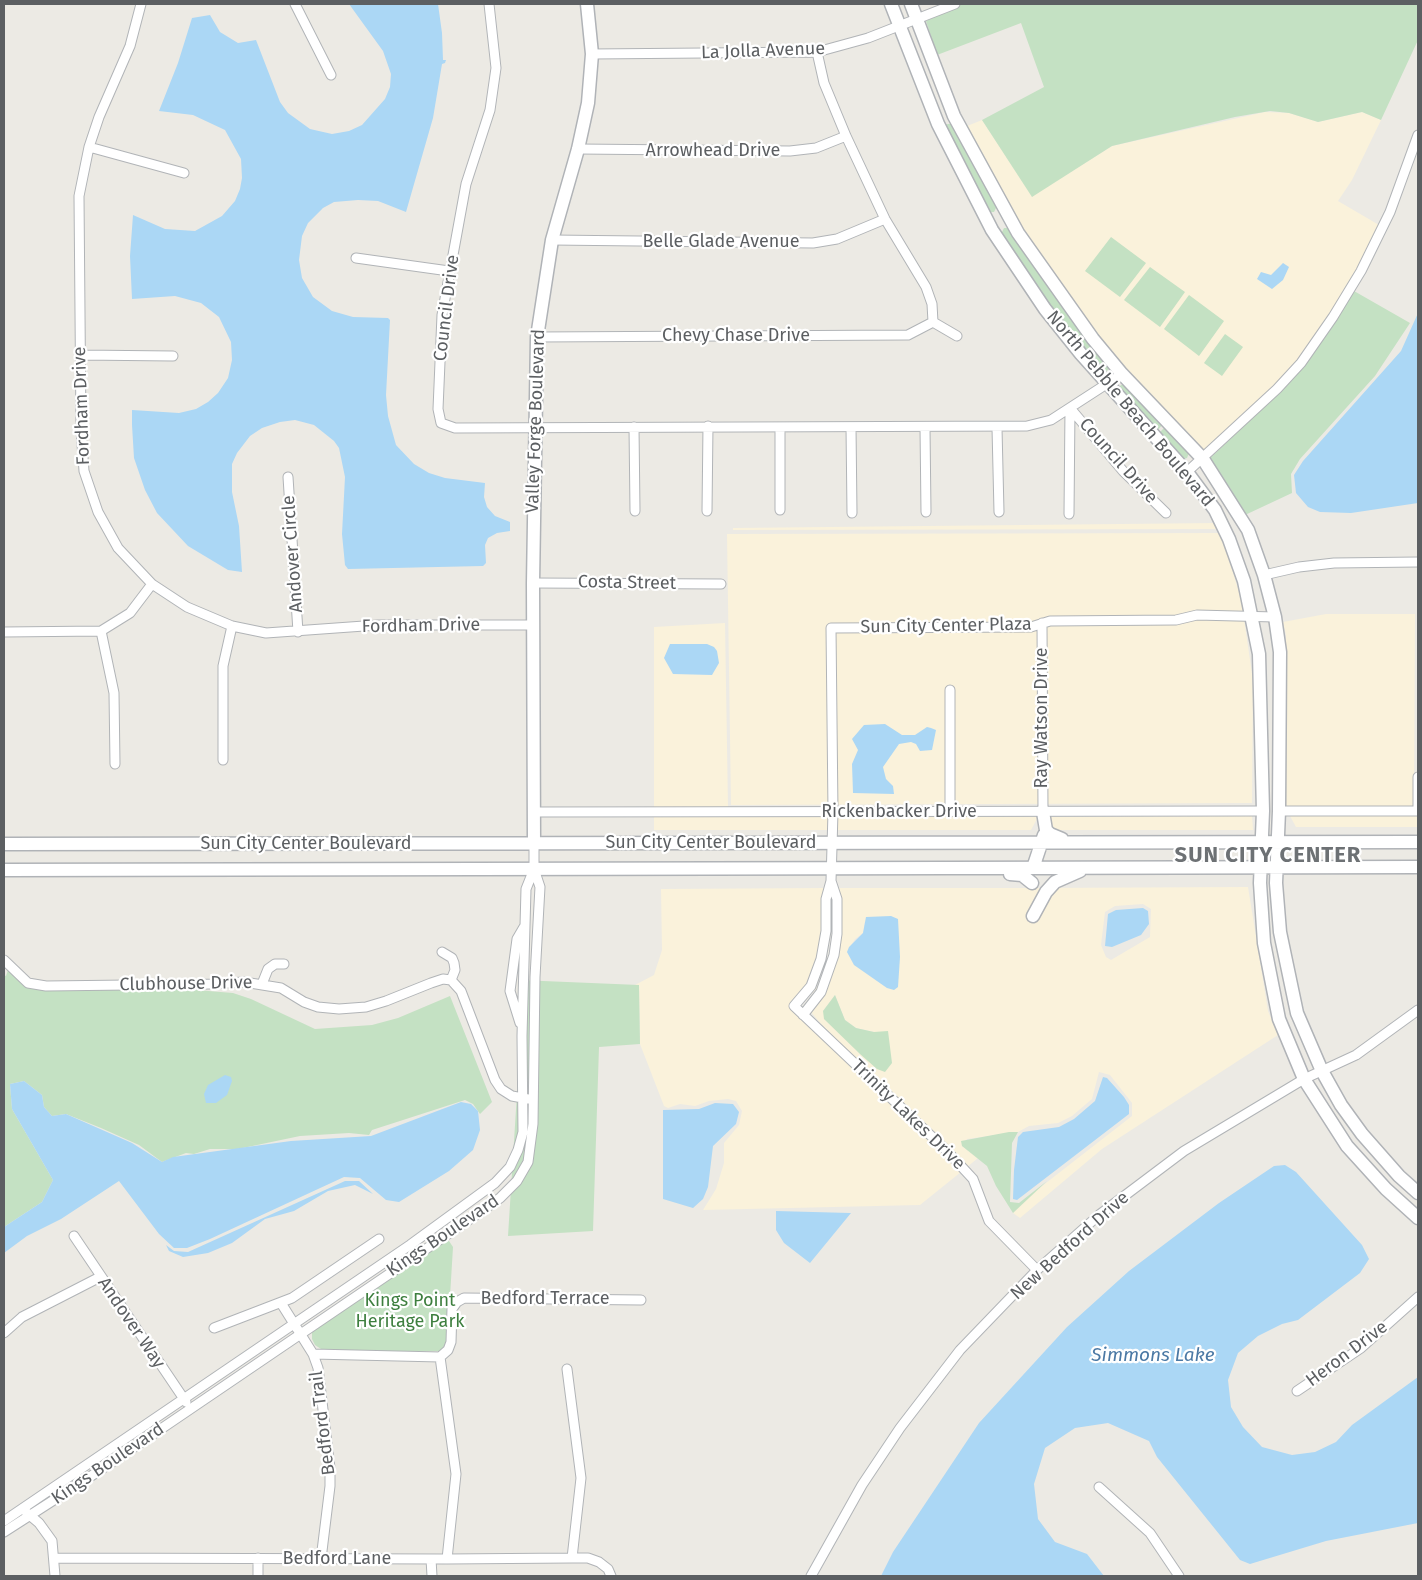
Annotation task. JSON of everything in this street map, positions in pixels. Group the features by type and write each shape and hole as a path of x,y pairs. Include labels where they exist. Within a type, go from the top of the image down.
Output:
{"street":[{"name":"Fordham Drive","path":"142,4 130,46 99,117 89,147 79,196 80,355 84,471 98,512 118,548 152,584 187,607 232,626 266,633 378,625 533,625"},
{"path":"295,4 331,75"},
{"name":"Council Drive","path":"489,4 496,68 490,110 466,184 442,315 438,409 441,422 455,428 708,426 997,428 1026,426 1051,420 1108,385 1122,374"},
{"name":"Valley Forge Boulevard","path":"534,844 533,582 534,428 537,337 552,240 578,149 588,102 592,54 587,4"},
{"name":"North Pebble Beach Boulevard","path":"891,4 935,118 992,230 1045,309 1108,385 1187,472 1215,510 1228,536 1244,581 1253,615 1260,654 1263,811 1260,867 1264,943 1279,1019 1304,1079 1347,1146 1374,1176 1418,1218"},
{"name":"North Pebble Beach Boulevard","path":"911,4 952,110 985,177 1018,234 1074,315 1122,374 1203,459 1247,529 1264,575 1275,617 1280,652 1277,912 1287,972 1297,1013 1322,1071 1346,1112 1362,1134 1418,1193"},
{"name":"La Jolla Avenue","path":"592,54 817,52 845,46 917,21 955,4"},
{"path":"817,52 822,77 846,136 885,219 926,287 932,304 932,322 957,336"},
{"path":"935,118 952,110"},
{"path":"1187,472 1277,390 1301,363 1361,272 1390,212 1418,135"},
{"name":"Arrowhead Drive","path":"578,149 790,151 816,148 846,136"},
{"path":"89,147 184,173"},
{"name":"Belle Glade Avenue","path":"552,240 813,242 837,239 885,219"},
{"path":"356,258 449,271"},
{"name":"Chevy Chase Drive","path":"537,337 908,335 932,322"},
{"path":"80,355 173,356"},
{"name":"Council Drive","path":"1070,408 1123,471 1166,513"},
{"name":"Council Drive","path":"1070,408 1070,514"},
{"path":"707,511 708,426"},
{"path":"634,427 635,511"},
{"path":"780,427 780,510"},
{"path":"851,427 852,513"},
{"path":"926,428 926,512"},
{"path":"997,428 999,512"},
{"name":"Andover Circle","path":"288,477 298,632"},
{"path":"1228,536 1247,529"},
{"path":"1264,575 1298,567 1334,563 1418,562"},
{"name":"Costa Street","path":"533,582 721,584"},
{"path":"4,632 101,631 130,613 152,584"},
{"name":"Sun City Center Plaza","path":"832,843 831,628 1031,627 1050,621 1176,620 1197,615 1275,617"},
{"name":"Ray Watson Drive","path":"1042,624 1043,812"},
{"path":"224,760 223,666 232,626"},
{"path":"101,631 114,693 114,764"},
{"path":"950,690 950,812"},
{"path":"1279,811 1418,811 1418,777"},
{"name":"Rickenbacker Drive","path":"534,812 1263,811"},
{"path":"1033,868 1043,841 1043,812"},
{"path":"1022,842 1036,830 1043,812"},
{"path":"1044,825 1050,834 1070,841"},
{"name":"Sun City Center Boulevard","path":"4,844 1070,841 1278,844 1418,842"},
{"name":"Trinity Lakes Drive","path":"832,843 831,882 826,899 826,931 821,959 811,986 794,1006 947,1151 973,1179 989,1221 1037,1270"},
{"name":"Kings Boulevard","path":"10,1520 30,1515 476,1215 511,1187 528,1162 532,1144 535,977 540,887 534,869 534,844"},
{"name":"Sun City Center Boulevard","path":"4,870 1418,867"},
{"path":"1033,916 1046,892 1055,882 1070,874 1097,868"},
{"name":"Kings Boulevard","path":"4,1532 10,1520 22,1508 410,1244 495,1183 510,1167 518,1150 523,1132 522,1027 526,889 534,869"},
{"path":"932,869 956,873 1015,874 1026,877 1032,883"},
{"name":"Trinity Lakes Drive","path":"803,1015 822,992 834,955 837,934 837,899 831,882"},
{"name":"Kings Boulevard","path":"522,1027 510,991 518,939 525,924"},
{"path":"442,952 452,958 455,970 451,980 461,991 495,1080 501,1089 523,1099 534,1099"},
{"name":"Clubhouse Drive","path":"4,960 28,983 46,986 244,982 281,988 311,1005 339,1009 366,1007 443,979 451,980"},
{"path":"262,984 268,969 275,964 284,964"},
{"name":"New Bedford Drive","path":"812,1576 862,1485 900,1428 960,1350 1037,1270 1099,1215 1184,1151 1304,1079 1356,1054 1418,1011"},
{"path":"1374,1176 1388,1163"},
{"name":"Andover Way","path":"74,1236 190,1408"},
{"path":"214,1328 281,1303 379,1239"},
{"path":"4,1333 22,1317 100,1277"},
{"name":"Heron Drive","path":"1297,1391 1361,1348 1418,1297"},
{"name":"Bedford Terrace","path":"440,1357 448,1350 451,1342 452,1309 457,1302 464,1298 641,1300"},
{"name":"Bedford Trail","path":"281,1303 313,1354 318,1368 330,1468 330,1486 321,1559"},
{"path":"313,1354 440,1357 456,1474 447,1559"},
{"path":"567,1369 581,1478 572,1558"},
{"path":"1099,1487 1150,1533 1179,1576"},
{"path":"22,1508 52,1541 55,1558 55,1576"},
{"name":"Bedford Lane","path":"55,1558 588,1558 599,1562 608,1569 610,1576"},
{"path":"258,1558 258,1576"},
{"path":"431,1559 432,1576"}],"shaded area":[{"path":"1265,112 1289,113 1318,122 1362,112 1381,120 1352,180 1338,201 1379,225 1357,269 1330,314 1298,360 1274,386 1203,453 1111,354 1024,234 967,126 982,120 1032,196 1112,146"},
{"path":"1217,523 1220,529 733,530 733,528"},
{"path":"1221,533 1241,599 1253,680 1252,803 731,805 727,534"},
{"path":"1326,614 1415,614 1414,807 1286,807 1286,635 1283,622"},
{"path":"725,623 728,807 654,807 654,627"},
{"path":"654,816 829,816 828,830 654,830"},
{"path":"837,816 1038,817 1031,830 836,830"},
{"path":"1252,816 1253,830 1051,830 1047,817"},
{"path":"1290,816 1418,816 1418,827 1296,827"},
{"path":"1248,887 1268,1011 1278,1035 1102,1149 1020,1218 1013,1213 1028,1197 1132,1116 1132,1103 1110,1075 1099,1072 1092,1099 1072,1116 1058,1123 1029,1126 1018,1132 967,1139 962,1146 978,1158 967,1167 822,1025 806,1006 831,961 834,888 1030,888 1031,890 1034,888","holes":["1143,904 1151,909 1150,937 1111,960 1106,957 1101,945 1105,912 1115,906","865,921 887,988 854,964 847,952 855,939 863,933","835,995 845,1020 856,1028 874,1032 888,1032 860,1054 823,1011"]},
{"path":"826,888 823,959 798,1003 816,1032 961,1172 920,1205 703,1210 716,1189 724,1163 724,1143 739,1125 742,1111 736,1101 728,1099 709,1101 695,1106 680,1104 668,1108 664,1106 640,1044 639,985 635,985 654,975 662,950 661,889"}],"green space":[{"path":"961,4 1418,4 1418,40 1381,120 1362,112 1318,122 1289,113 1270,111 1235,117 1112,146 1032,197 982,120 1044,87 1021,23 937,55 926,21"},
{"path":"953,124 997,206 994,212 989,212 945,125"},
{"path":"1004,228 1009,228 1109,368 1107,371 1103,372 1048,304 1001,234"},
{"path":"1111,237 1146,263 1120,297 1085,271"},
{"path":"1150,267 1185,292 1160,327 1124,300"},
{"path":"1354,291 1410,323 1375,376 1300,459 1291,474 1292,493 1245,515 1230,488 1208,460 1279,393 1304,366"},
{"path":"1189,295 1224,321 1199,356 1164,329"},
{"path":"1225,334 1243,347 1222,376 1204,363"},
{"path":"1121,385 1125,385 1163,424 1156,432 1118,388"},
{"path":"1165,427 1189,453 1187,458 1183,459 1158,434"},
{"path":"8,970 22,982 37,989 196,990 233,993 251,999 315,1029 372,1025 398,1018 450,996 492,1102 480,1114 473,1104 465,1100 372,1130 369,1135 349,1133 300,1136 238,1149 210,1149 194,1154 186,1153 162,1162 139,1145 101,1128 66,1114 52,1116 44,1107 42,1095 24,1081 10,1084 12,1109 53,1180 42,1202 4,1227 4,975 6,976"},
{"path":"519,980 639,985 640,1044 599,1047 593,1231 508,1236 520,1046"},
{"path":"835,995 845,1020 856,1028 874,1032 888,1031 892,1063 885,1072 877,1069 824,1019 823,1011"},
{"path":"1018,1132 1012,1143 1010,1202 1019,1203 1047,1181 1013,1213 996,1186 987,1166 962,1146 961,1141"},
{"name":"Kings Point Heritage Park","path":"447,1238 453,1247 447,1346 440,1351 324,1351 315,1345 312,1339 312,1331"}],"water":[{"path":"349,4 438,4 443,60 446,60 442,64 433,118 406,212 378,201 358,200 334,202 323,208 308,223 302,236 299,260 302,278 313,297 332,311 353,317 388,318 390,320 386,395 388,416 396,445 414,464 429,473 445,478 485,483 484,497 487,507 495,516 510,522 510,531 497,533 488,538 485,545 486,563 483,566 348,569 345,565 342,534 345,477 339,448 334,441 314,425 295,420 280,422 262,428 250,436 237,453 232,464 232,492 239,526 242,572 228,570 188,546 157,513 145,490 134,458 132,410 179,413 196,409 218,393 228,378 232,360 231,342 219,317 201,303 175,296 132,299 130,256 133,215 165,229 195,231 222,216 235,201 240,189 242,178 241,159 225,130 193,115 159,111 178,63 192,18 210,15 220,32 238,43 256,40 280,102 288,113 310,129 332,134 349,131 362,125 385,99 390,87 391,74 383,51"},
{"path":"1283,263 1289,267 1283,280 1272,289 1257,279 1261,272 1271,275"},
{"path":"1418,313 1418,503 1351,513 1320,512 1308,507 1296,493 1294,475 1303,461 1401,351"},
{"path":"670,644 707,644 714,647 717,651 719,663 712,675 673,674 664,658"},
{"path":"885,724 902,735 915,735 927,727 936,730 932,750 920,751 916,744 911,742 899,744 883,767 886,779 893,786 894,794 853,793 852,764 858,750 852,739 864,725"},
{"path":"1143,908 1148,911 1149,924 1141,935 1112,947 1105,946 1108,914 1116,910"},
{"path":"891,916 898,919 900,957 898,987 894,990 887,988 854,965 847,952 849,947 863,933 866,917"},
{"path":"225,1075 231,1077 232,1081 227,1095 216,1103 206,1103 204,1094 208,1085"},
{"path":"1103,1077 1107,1078 1124,1097 1129,1105 1129,1114 1017,1200 1013,1199 1018,1137 1023,1132 1059,1127 1074,1119 1095,1101"},
{"path":"24,1081 42,1095 44,1107 52,1116 66,1114 132,1143 162,1162 173,1157 291,1141 371,1136 461,1102 471,1104 478,1111 480,1130 473,1150 449,1171 399,1202 386,1200 360,1178 344,1177 210,1239 187,1248 174,1248 159,1234 119,1181 61,1219 27,1236 4,1253 4,1227 42,1202 53,1180 12,1109 10,1084"},
{"path":"715,1103 733,1104 739,1112 736,1124 713,1146 708,1187 703,1199 693,1208 663,1199 663,1110 699,1109"},
{"name":"Simmons Lake","path":"1285,1165 1296,1172 1362,1245 1369,1259 1360,1273 1298,1320 1282,1324 1258,1336 1238,1353 1228,1380 1231,1407 1243,1427 1262,1447 1292,1455 1315,1452 1336,1442 1352,1425 1418,1377 1418,1523 1326,1541 1250,1564 1240,1560 1157,1457 1149,1441 1108,1423 1075,1428 1045,1448 1034,1484 1038,1519 1055,1542 1087,1554 1104,1576 881,1576 893,1552 979,1423 1067,1327 1129,1271 1219,1203 1274,1166"},
{"path":"345,1181 359,1181 373,1194 355,1185 328,1191 294,1211 265,1219 232,1243 208,1253 183,1257 169,1251 166,1245 174,1251 188,1252"},
{"path":"776,1211 851,1213 810,1263 784,1243 776,1230"}],"district":[{"name":"SUN CITY CENTER","path":"1268,856"}]}
